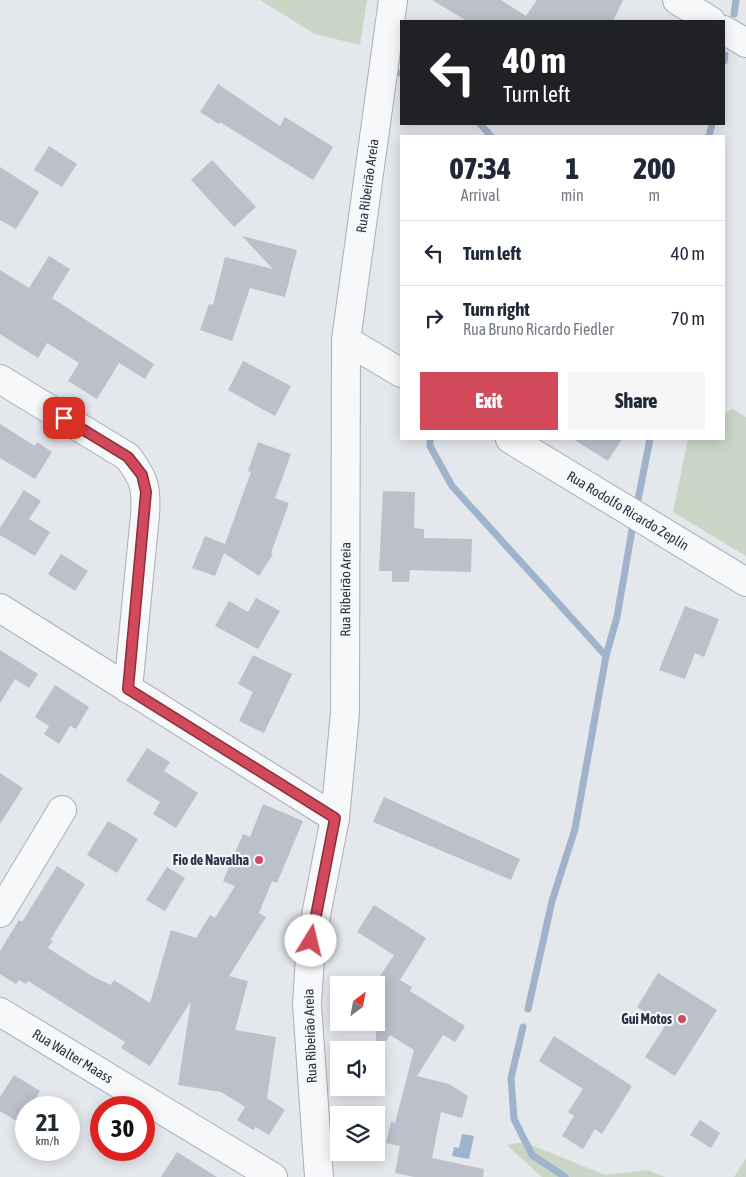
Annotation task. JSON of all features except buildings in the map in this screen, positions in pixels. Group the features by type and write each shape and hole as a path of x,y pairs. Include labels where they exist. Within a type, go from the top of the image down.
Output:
{"street":[{"name":"Rua Ribeirão Areia","path":"319,1177 308,1032 308,980 314,924 335,818 345,713 346,340 393,0"},
{"path":"677,0 708,20"},
{"path":"725,31 746,44"},
{"path":"346,340 400,372"},
{"path":"0,379 128,457 142,475 146,492 145,514 128,689"},
{"name":"Rua Rodolfo Ricardo Zeplin","path":"512,440 746,582"},
{"path":"0,608 335,818"},
{"path":"0,913 62,810"},
{"name":"Rua Walter Maass","path":"0,1012 273,1177"}],"green space":[{"path":"260,0 367,0 360,45 315,34"},
{"path":"733,409 746,417 746,556 673,512 688,440 725,440 725,413"},
{"path":"524,1142 605,1175 648,1170 665,1177 542,1177 507,1145"},
{"path":"746,1159 746,1177 734,1177"}],"water":[{"path":"462,1134 474,1136 469,1159 452,1156 454,1147 459,1148"}],"waterway":[{"path":"734,14 736,0"},
{"path":"481,125 490,135"},
{"path":"709,135 712,125"},
{"path":"430,440 430,446 452,486 606,656"},
{"path":"637,505 650,440"},
{"path":"528,1009 552,901 575,829 606,656 617,617 633,524"},
{"path":"523,1027 511,1078 514,1119 532,1155 565,1177"}],"place":[{"name":"Fio de Navalha","path":"259,860"},
{"name":"Gui Motos","path":"682,1019"}],"route":[{"path":"64,418 128,457 142,475 146,492 145,514 128,689 335,818 311,941"}]}
